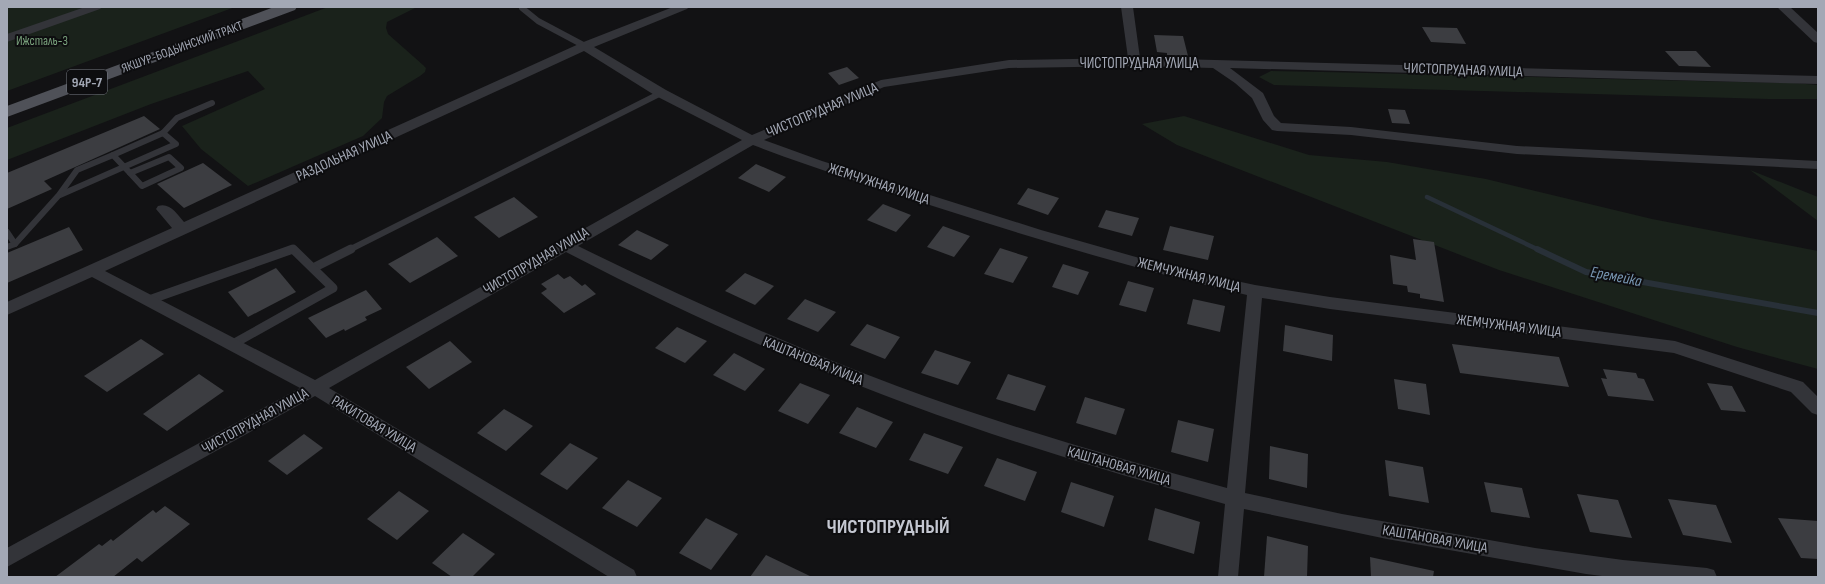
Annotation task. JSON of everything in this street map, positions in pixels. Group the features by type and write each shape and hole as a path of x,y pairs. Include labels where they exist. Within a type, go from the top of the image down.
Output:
{"main road":[{"name":"ЯКШУР-БОДЬИНСКИЙ ТРАКТ","path":"7,112 289,7"}],"street":[{"path":"7,38 96,7"},
{"name":"РАЗДОЛЬНАЯ УЛИЦА","path":"7,309 585,46 683,7"},
{"path":"1127,7 1134,51 1134,62"},
{"path":"1783,7 1818,39"},
{"name":"ЖЕМЧУЖНАЯ УЛИЦА","path":"585,46 661,93 752,140 817,164 1036,234 1171,272 1255,291 1330,304 1675,347 1797,387 1818,408"},
{"name":"ЧИСТОПРУДНАЯ УЛИЦА","path":"7,558 315,388 564,245 752,140 881,84 1009,64 1134,62 1818,80"},
{"path":"1214,63 1239,80 1258,96 1268,117 1277,127 1350,131 1517,150 1818,165"},
{"path":"163,209 183,230"},
{"name":"КАШТАНОВАЯ УЛИЦА","path":"564,245 619,274 755,338 870,384 1016,435 1235,499 1361,526 1493,550 1610,568 1707,577"},
{"name":"РАКИТОВАЯ УЛИЦА","path":"93,271 315,388 627,577"},
{"path":"1228,577 1255,291"}],"lane":[{"path":"522,8 538,21 585,46"},
{"path":"313,268 661,93"},
{"path":"7,247 15,244 59,195 77,170 163,133 177,118 212,103"},
{"path":"59,195 176,144 163,133"},
{"path":"113,155 130,174 142,186 181,168 169,156 130,174"},
{"path":"7,232 15,244"},
{"path":"149,300 294,249 334,288 233,344"}],"green space":[{"name":"Ижсталь-3","path":"7,7 235,7 7,91"},
{"path":"328,7 417,7 387,22 386,28 388,34 426,68 425,72 387,96 384,102 382,118 363,136 248,186 201,149 182,126 265,89 248,71 151,104 7,160 7,128"},
{"path":"1271,71 1794,83 1818,85 1818,99 1768,99 1274,85 1259,77"},
{"path":"1184,116 1309,155 1387,162 1486,179 1652,219 1818,251 1818,369 1737,347 1499,270 1177,145 1142,124"},
{"path":"1750,170 1818,197 1818,221"}],"building":[{"path":"1422,27 1457,28 1466,44 1431,42"},
{"path":"1154,35 1183,36 1188,56 1167,55 1167,53 1157,52"},
{"path":"1665,51 1696,51 1711,67 1679,66"},
{"path":"847,67 859,78 839,85 828,73"},
{"path":"1388,109 1405,110 1410,124 1392,123"},
{"path":"144,116 160,129 44,181 52,189 7,209 7,173"},
{"path":"203,163 232,185 184,208 157,184"},
{"path":"756,164 786,177 769,192 738,178"},
{"path":"1028,188 1059,198 1048,215 1017,204"},
{"path":"514,197 538,217 499,238 474,217"},
{"path":"883,204 911,215 896,232 867,220"},
{"path":"1106,210 1139,218 1132,236 1098,227"},
{"path":"943,226 970,236 954,257 927,247"},
{"path":"1170,226 1214,236 1208,260 1163,250"},
{"path":"69,227 83,250 7,283 7,253"},
{"path":"637,230 669,245 651,260 618,245"},
{"path":"437,237 458,256 410,283 388,264"},
{"path":"1413,239 1434,242 1444,302 1420,298 1420,294 1408,292 1407,286 1393,284 1390,255 1416,260"},
{"path":"1000,248 1028,257 1013,283 984,274"},
{"path":"1063,264 1089,272 1078,295 1052,287"},
{"path":"276,268 296,292 248,317 228,292"},
{"path":"745,273 774,286 755,305 725,291"},
{"path":"558,274 564,279 570,276 582,286 585,284 596,294 564,313 541,293 547,289 541,284"},
{"path":"1128,281 1154,288 1146,312 1119,305"},
{"path":"366,290 382,309 365,317 367,320 345,331 344,329 326,338 308,318"},
{"path":"805,299 836,312 818,332 787,319"},
{"path":"1193,299 1225,306 1220,332 1187,324"},
{"path":"867,324 900,337 885,359 850,345"},
{"path":"1285,325 1333,335 1332,361 1283,351"},
{"path":"677,327 707,341 685,363 655,348"},
{"path":"141,339 164,354 107,392 84,376"},
{"path":"450,341 472,362 429,389 406,367"},
{"path":"1452,344 1559,357 1569,387 1460,373"},
{"path":"935,350 971,362 958,385 921,373"},
{"path":"734,353 765,369 745,391 713,375"},
{"path":"1603,369 1636,373 1638,378 1644,379 1654,401 1608,396 1601,378 1607,379"},
{"path":"199,374 224,391 167,431 143,414"},
{"path":"1008,374 1046,386 1035,411 996,399"},
{"path":"1394,379 1426,384 1430,415 1398,409"},
{"path":"800,383 830,395 808,424 778,411"},
{"path":"1707,383 1732,386 1746,412 1721,410"},
{"path":"1085,397 1125,409 1116,435 1076,423"},
{"path":"857,407 893,422 876,448 839,433"},
{"path":"504,409 533,426 506,451 477,433"},
{"path":"1178,420 1214,429 1208,462 1171,452"},
{"path":"924,433 963,447 948,474 909,460"},
{"path":"304,434 323,448 287,475 268,461"},
{"path":"570,443 598,458 567,490 540,474"},
{"path":"1270,446 1308,454 1307,488 1269,479"},
{"path":"997,458 1037,472 1025,501 984,486"},
{"path":"1385,460 1423,467 1429,503 1389,496"},
{"path":"628,480 662,498 637,527 602,508"},
{"path":"1071,482 1114,496 1104,527 1061,512"},
{"path":"1484,482 1522,488 1530,518 1491,512"},
{"path":"399,491 429,511 397,540 367,519"},
{"path":"1577,494 1618,500 1632,538 1590,532"},
{"path":"1668,499 1716,505 1732,543 1683,535"},
{"path":"165,506 190,524 142,562 137,558 113,577 55,577 99,544 102,546 111,539 113,541 153,510 156,513"},
{"path":"1155,508 1200,522 1194,554 1148,540"},
{"path":"706,518 738,534 711,570 679,553"},
{"path":"1778,518 1818,521 1818,559 1801,558"},
{"path":"463,533 495,554 472,577 452,577 432,563"},
{"path":"1267,536 1308,546 1307,577 1264,577"},
{"path":"766,555 812,577 750,577"},
{"path":"1370,557 1434,571 1433,577 1371,577"}],"waterway":[{"name":"Еремейка","path":"1427,197 1539,250"},
{"name":"Еремейка","path":"1537,249 1586,272 1818,313"}],"district":[{"name":"ЧИСТОПРУДНЫЙ","path":"888,527"}]}
